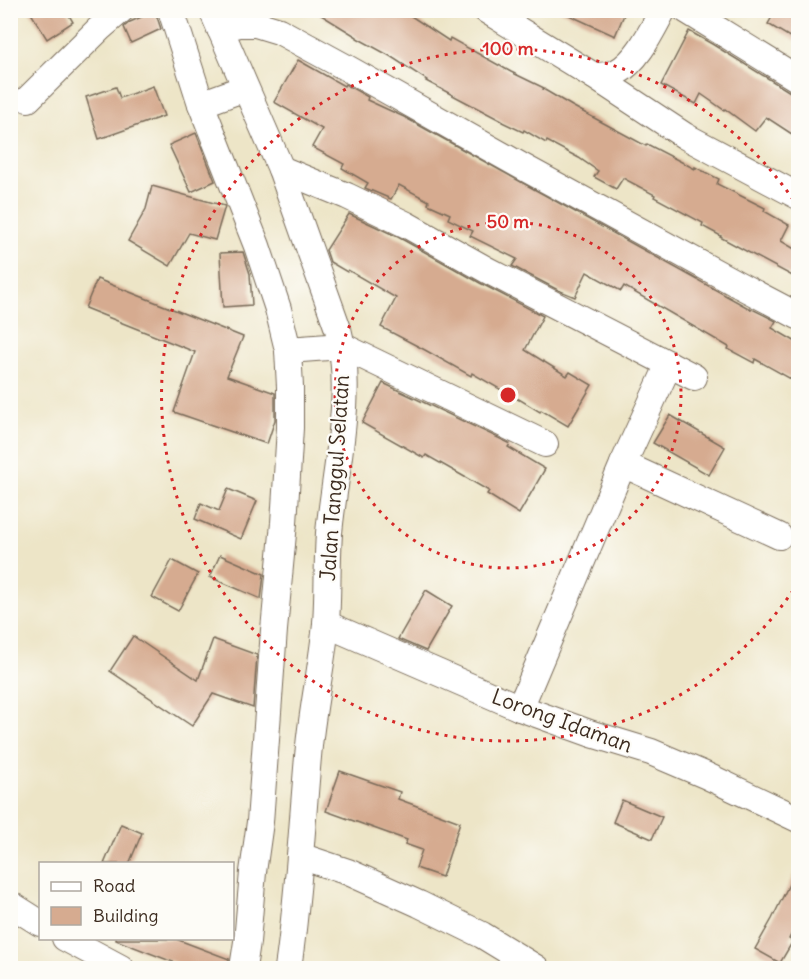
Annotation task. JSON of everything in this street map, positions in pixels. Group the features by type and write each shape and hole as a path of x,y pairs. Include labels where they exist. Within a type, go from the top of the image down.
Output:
{"street":[{"path":"28,99 121,10"},
{"path":"171,10 201,104 257,246 278,309 288,350 290,428 284,523 260,822 243,969"},
{"path":"486,10 594,76 685,136 798,196"},
{"path":"594,76 617,72 627,64 642,46 663,10"},
{"path":"686,10 798,79"},
{"path":"216,20 256,24 279,32 798,316"},
{"name":"Jalan Tanggul Selatan","path":"216,20 281,169 342,346 344,388 339,457 329,533 326,624 309,744 288,969"},
{"path":"201,104 245,88"},
{"path":"281,169 347,196 408,225 486,270 694,377"},
{"path":"288,350 342,346 545,444"},
{"path":"520,708 623,464 669,364"},
{"path":"623,464 779,536"},
{"name":"Lorong Idaman","path":"326,624 520,708 651,753 705,775 798,819"},
{"path":"300,856 348,872 429,909 482,935 536,969"},
{"path":"10,904 39,922"},
{"path":"67,940 121,969"}],"path":[{"path":"388,969 397,965 415,964 430,969"}],"building":[{"path":"29,10 66,10 73,22 47,39"},
{"path":"313,10 402,10 449,41 450,38 544,88 572,106 646,146 647,144 719,179 717,184 765,208 764,211 789,225 781,241 798,251 798,279 720,237 702,226 703,223 623,178 616,189 594,177 598,171 579,158 524,130 523,132 502,122 426,81 390,56"},
{"path":"558,10 626,10 615,36"},
{"path":"776,10 798,10 798,42 768,24"},
{"path":"155,11 161,29 131,43 124,27"},
{"path":"689,31 790,92 798,94 798,138 766,117 755,131 701,94 696,104 661,85"},
{"path":"298,60 368,97 367,100 404,117 750,309 776,321 772,328 798,343 798,383 755,359 754,363 728,349 729,347 624,286 621,291 587,272 575,297 512,266 517,259 470,236 473,231 448,219 450,214 428,204 429,201 399,185 391,199 365,188 368,183 342,168 344,164 312,147 322,129 274,102"},
{"path":"153,86 164,116 99,139 86,97 116,87 120,98"},
{"path":"196,133 215,181 191,192 169,145"},
{"path":"152,186 225,206 215,240 189,233 170,266 128,241 146,209"},
{"path":"349,214 398,237 543,316 525,350 567,376 570,372 592,385 568,426 472,373 471,376 381,327 396,298 330,262 326,250"},
{"path":"243,252 250,274 252,305 223,307 220,253"},
{"path":"97,279 243,337 227,376 275,393 275,420 267,444 174,412 195,352 85,308"},
{"path":"383,383 509,443 508,447 545,469 519,514 487,494 489,491 426,455 424,458 362,423"},
{"path":"670,415 725,447 709,475 653,443"},
{"path":"228,489 257,501 241,539 195,519 201,503 219,511"},
{"path":"220,555 264,574 261,599 210,577"},
{"path":"172,560 198,574 178,611 152,597"},
{"path":"426,590 452,606 426,651 398,639"},
{"path":"133,636 198,680 213,639 257,655 253,708 213,694 192,726 110,671"},
{"path":"340,771 400,792 398,799 460,822 442,877 416,868 422,850 405,844 407,840 326,811"},
{"path":"622,800 662,817 652,839 613,822"},
{"path":"121,824 142,833 130,862 105,862"},
{"path":"798,866 798,921 789,939 793,941 780,963 755,949"},
{"path":"116,940 179,940 229,959 228,969 191,969"}]}
